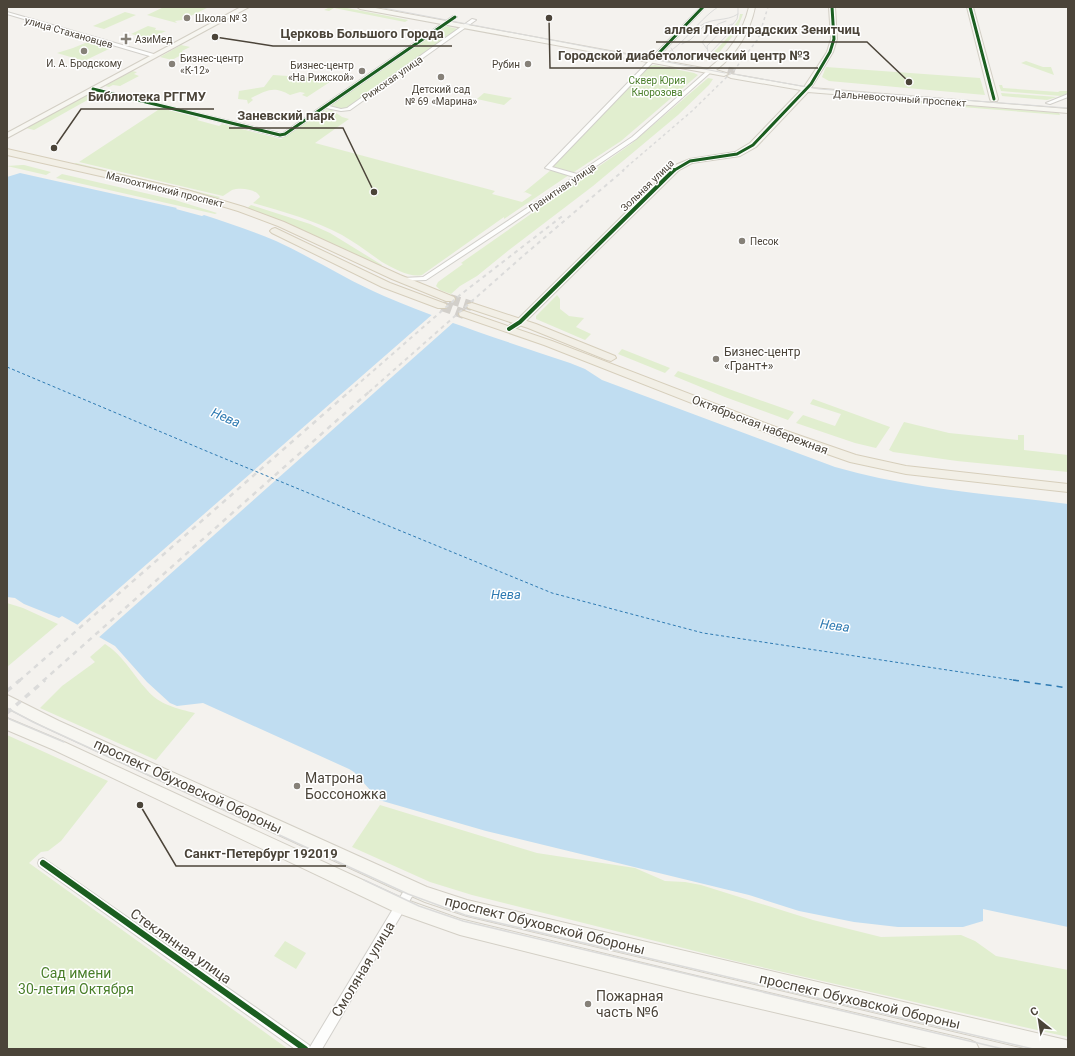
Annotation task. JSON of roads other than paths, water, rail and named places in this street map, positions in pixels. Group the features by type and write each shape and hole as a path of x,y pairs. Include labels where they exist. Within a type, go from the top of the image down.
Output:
{"main road":[{"path":"7,136 246,7"},
{"path":"360,7 651,62 712,68"},
{"name":"Гранитная улица","path":"712,68 744,23 748,7"},
{"name":"Гранитная улица","path":"712,68 736,44 743,34 749,24 752,7"},
{"name":"Зольная улица","path":"805,87 828,47 827,7"},
{"name":"Зольная улица","path":"515,324 676,168 690,161 729,156 744,152 753,145 805,87 832,47 834,39 832,7"},
{"path":"970,7 994,98"},
{"path":"452,16 657,55 712,68"},
{"name":"Дальневосточный проспект","path":"712,68 805,87 1068,111"},
{"name":"Дальневосточный проспект","path":"805,87 994,98 1068,104"},
{"name":"Малоохтинский проспект","path":"7,152 187,193 241,209 281,224 402,280 450,298"},
{"name":"Малоохтинский проспект","path":"7,159 179,198 224,212 271,230 386,285 442,306"},
{"name":"Октябрьская набережная","path":"472,306 784,434 854,459 906,470 1068,488"},
{"name":"Октябрьская набережная","path":"464,314 515,324 847,448 908,462 1068,481"},
{"name":"проспект Обуховской Обороны","path":"7,701 54,725 412,888 467,908 1066,1049"},
{"name":"проспект Обуховской Обороны","path":"7,724 59,746 401,906 468,929 688,983 970,1049"}],"street":[{"path":"657,55 703,7"},
{"name":"улица Стахановцев","path":"7,13 155,56"},
{"name":"Рижская улица","path":"93,89 280,136 446,23 452,16"},
{"name":"Рижская улица","path":"325,106 341,110 348,109 474,20"},
{"path":"578,176 548,168 651,62"},
{"name":"Гранитная улица","path":"402,280 417,280 426,278 634,138 712,68"},
{"path":"1048,103 1068,95"},
{"name":"Стеклянная улица","path":"43,863 305,1049"},
{"name":"Смоляная улица","path":"315,1049 412,888"}],"water":[{"name":"Нева","path":"20,173 177,208 176,209 202,216 204,215 249,230 276,241 384,296 477,331 570,363 585,369 602,380 835,467 892,481 922,486 1068,504 1068,927 983,909 983,921 963,927 898,927 854,922 799,911 749,895 486,831 379,800 354,772 349,769 203,703 177,706 170,703 147,682 115,646 62,616 59,618 24,604 15,598 7,597 7,177"}],"tunnel":[{"path":"728,70 735,72"},
{"path":"450,299 472,306"},
{"path":"442,306 464,314"}],"tram line":[{"path":"378,7 725,73"},
{"path":"672,50 702,20 718,7"},
{"path":"738,7 738,14"},
{"path":"672,50 674,53 692,57 711,52 728,34 729,29 737,19 738,14"},
{"path":"700,26 709,21 729,18 738,14"},
{"path":"707,49 702,42 718,24 726,21"},
{"path":"682,44 690,40 706,24"},
{"path":"708,52 707,46 724,28 732,24"},
{"path":"656,58 672,50"},
{"path":"733,74 819,89 1068,108"},
{"path":"7,708 33,722 408,894 465,915 1033,1049"},
{"path":"7,718 64,742"},
{"path":"364,880 419,906 463,921 1003,1049"}],"railway":[{"path":"622,171 692,111 735,69 758,39 768,7"},
{"path":"369,392 523,256 624,170"},
{"path":"349,392 460,295 565,214"},
{"path":"19,681 350,391"},
{"path":"43,681 370,391"},
{"path":"7,691 20,680"},
{"path":"7,713 45,680"}],"place":[{"name":"Школа № 3","path":"187,18"},
{"name":"Городской диабетологический центр №3","path":"549,18"},
{"name":"Церковь Большого Города","path":"215,37"},
{"name":"АзиМед","path":"126,39"},
{"name":"И. А. Бродскому","path":"84,51"},
{"name":"Бизнес-центр «К-12»","path":"172,64"},
{"name":"Рубин","path":"528,64"},
{"name":"Бизнес-центр «На Рижской»","path":"362,71"},
{"name":"Детский сад № 69 «Марина»","path":"441,77"},
{"name":"аллея Ленинградских Зенитчиц","path":"909,82"},
{"name":"Библиотека РГГМУ","path":"54,148"},
{"name":"Заневский парк","path":"374,192"},
{"name":"Песок","path":"742,241"},
{"name":"Бизнес-центр «Грант+»","path":"716,359"},
{"name":"Матрона Боссоножка","path":"297,786"},
{"name":"Санкт-Петербург 192019","path":"140,805"},
{"name":"Пожарная часть №6","path":"588,1004"}],"park label":[{"name":"Сквер Юрия Кнорозова","path":"657,86"},
{"name":"Сад имени 30-летия Октября","path":"76,982"}]}
